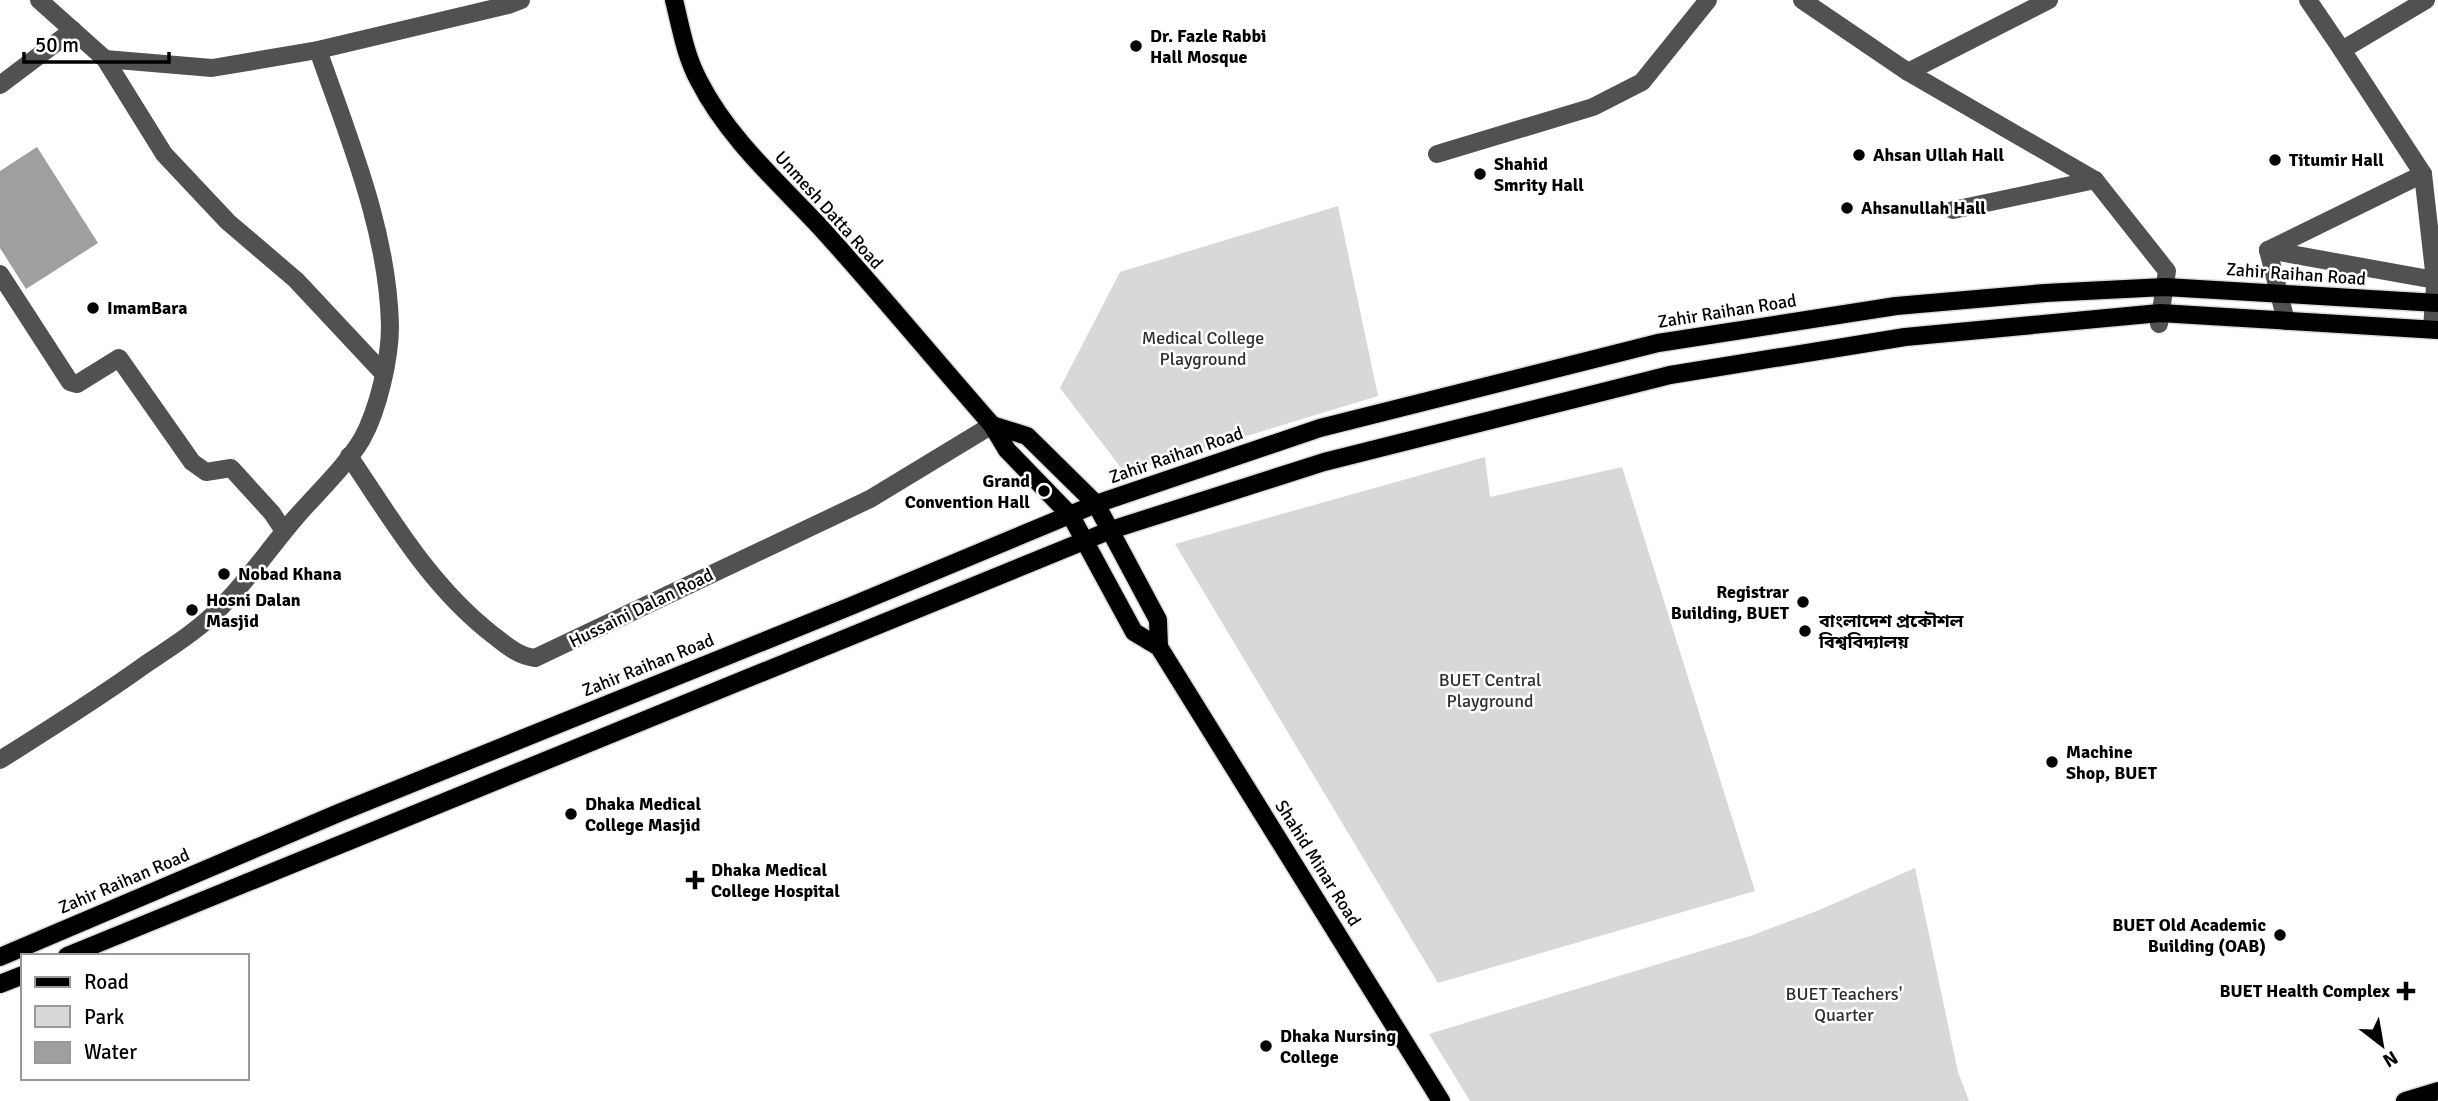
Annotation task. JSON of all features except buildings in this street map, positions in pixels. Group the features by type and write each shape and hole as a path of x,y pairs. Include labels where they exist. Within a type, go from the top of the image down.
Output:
{"main road":[{"name":"Unmesh Datta Road","path":"677,4 681,35 692,66 709,98 736,136 821,228 992,425 1007,450 1071,516 1086,542"},
{"name":"Zahir Raihan Road","path":"0,957 341,812 1096,504 1320,428 1658,343 1896,306 2045,293 2165,287 2437,303"},
{"path":"72,954 1111,530 1324,462 1670,375 1905,337 2159,318 2435,329"},
{"path":"992,425 1027,436 1096,504 1111,530"},
{"name":"Shahid Minar Road","path":"1111,530 1158,620 1159,647"},
{"name":"Shahid Minar Road","path":"1086,542 1134,632 1159,647 1441,1101"},
{"path":"0,984 21,976"},
{"path":"2405,1101 2438,1091"}],"street":[{"path":"40,0 105,59 164,154 228,222 296,280 384,374"},
{"path":"105,59 212,68 318,50 522,0"},
{"path":"1437,154 1593,107 1642,82 1708,0"},
{"path":"1908,72 2049,0"},
{"path":"2308,0 2423,174 2436,280 2435,329"},
{"path":"2342,50 2426,0"},
{"path":"1810,2 1908,72 2095,180 2167,271 2159,318"},
{"path":"0,85 73,30"},
{"path":"0,760 101,696 196,629 243,584 362,439 384,374 390,329 380,241 318,50"},
{"path":"2268,250 2423,174"},
{"path":"1952,210 2095,180"},
{"path":"2268,250 2436,280"},
{"path":"2268,250 2286,321"},
{"path":"0,274 70,382 77,384 119,358 192,462 206,472 231,468 272,513 284,531"},
{"name":"Hussaini Dalan Road","path":"349,456 427,570 454,602 511,649 535,658 870,499 992,425"}],"green space":[{"name":"Medical College Playground","path":"1338,206 1378,396 1125,473 1060,388 1120,272"},
{"name":"BUET Central Playground","path":"1485,457 1490,497 1622,467 1755,891 1438,983 1175,544"},
{"name":"BUET Teachers' Quarter","path":"1915,868 1958,1072 1969,1101 1470,1101 1429,1034 1750,936 1817,911"}],"water":[{"path":"37,147 98,243 26,289 0,248 0,171"}],"place":[{"name":"Dr. Fazle Rabbi Hall Mosque","path":"1136,46"},
{"name":"Ahsan Ullah Hall","path":"1859,155"},
{"name":"Titumir Hall","path":"2275,160"},
{"name":"Shahid Smrity Hall","path":"1480,174"},
{"name":"Ahsanullah Hall","path":"1847,208"},
{"name":"ImamBara","path":"93,308"},
{"name":"Grand Convention Hall","path":"1044,491"},
{"name":"Nobad Khana","path":"224,574"},
{"name":"Registrar Building, BUET","path":"1803,602"},
{"name":"Hosni Dalan Masjid","path":"192,610"},
{"name":"বাংলাদেশ প্রকৌশল বিশ্ববিদ্যালয়","path":"1805,631"},
{"name":"Machine Shop, BUET","path":"2052,762"},
{"name":"Dhaka Medical College Masjid","path":"571,814"},
{"name":"Dhaka Medical College Hospital","path":"695,880"},
{"name":"BUET Old Academic Building (OAB)","path":"2280,935"},
{"name":"BUET Health Complex","path":"2406,991"},
{"name":"Dhaka Nursing College","path":"1266,1046"}]}
